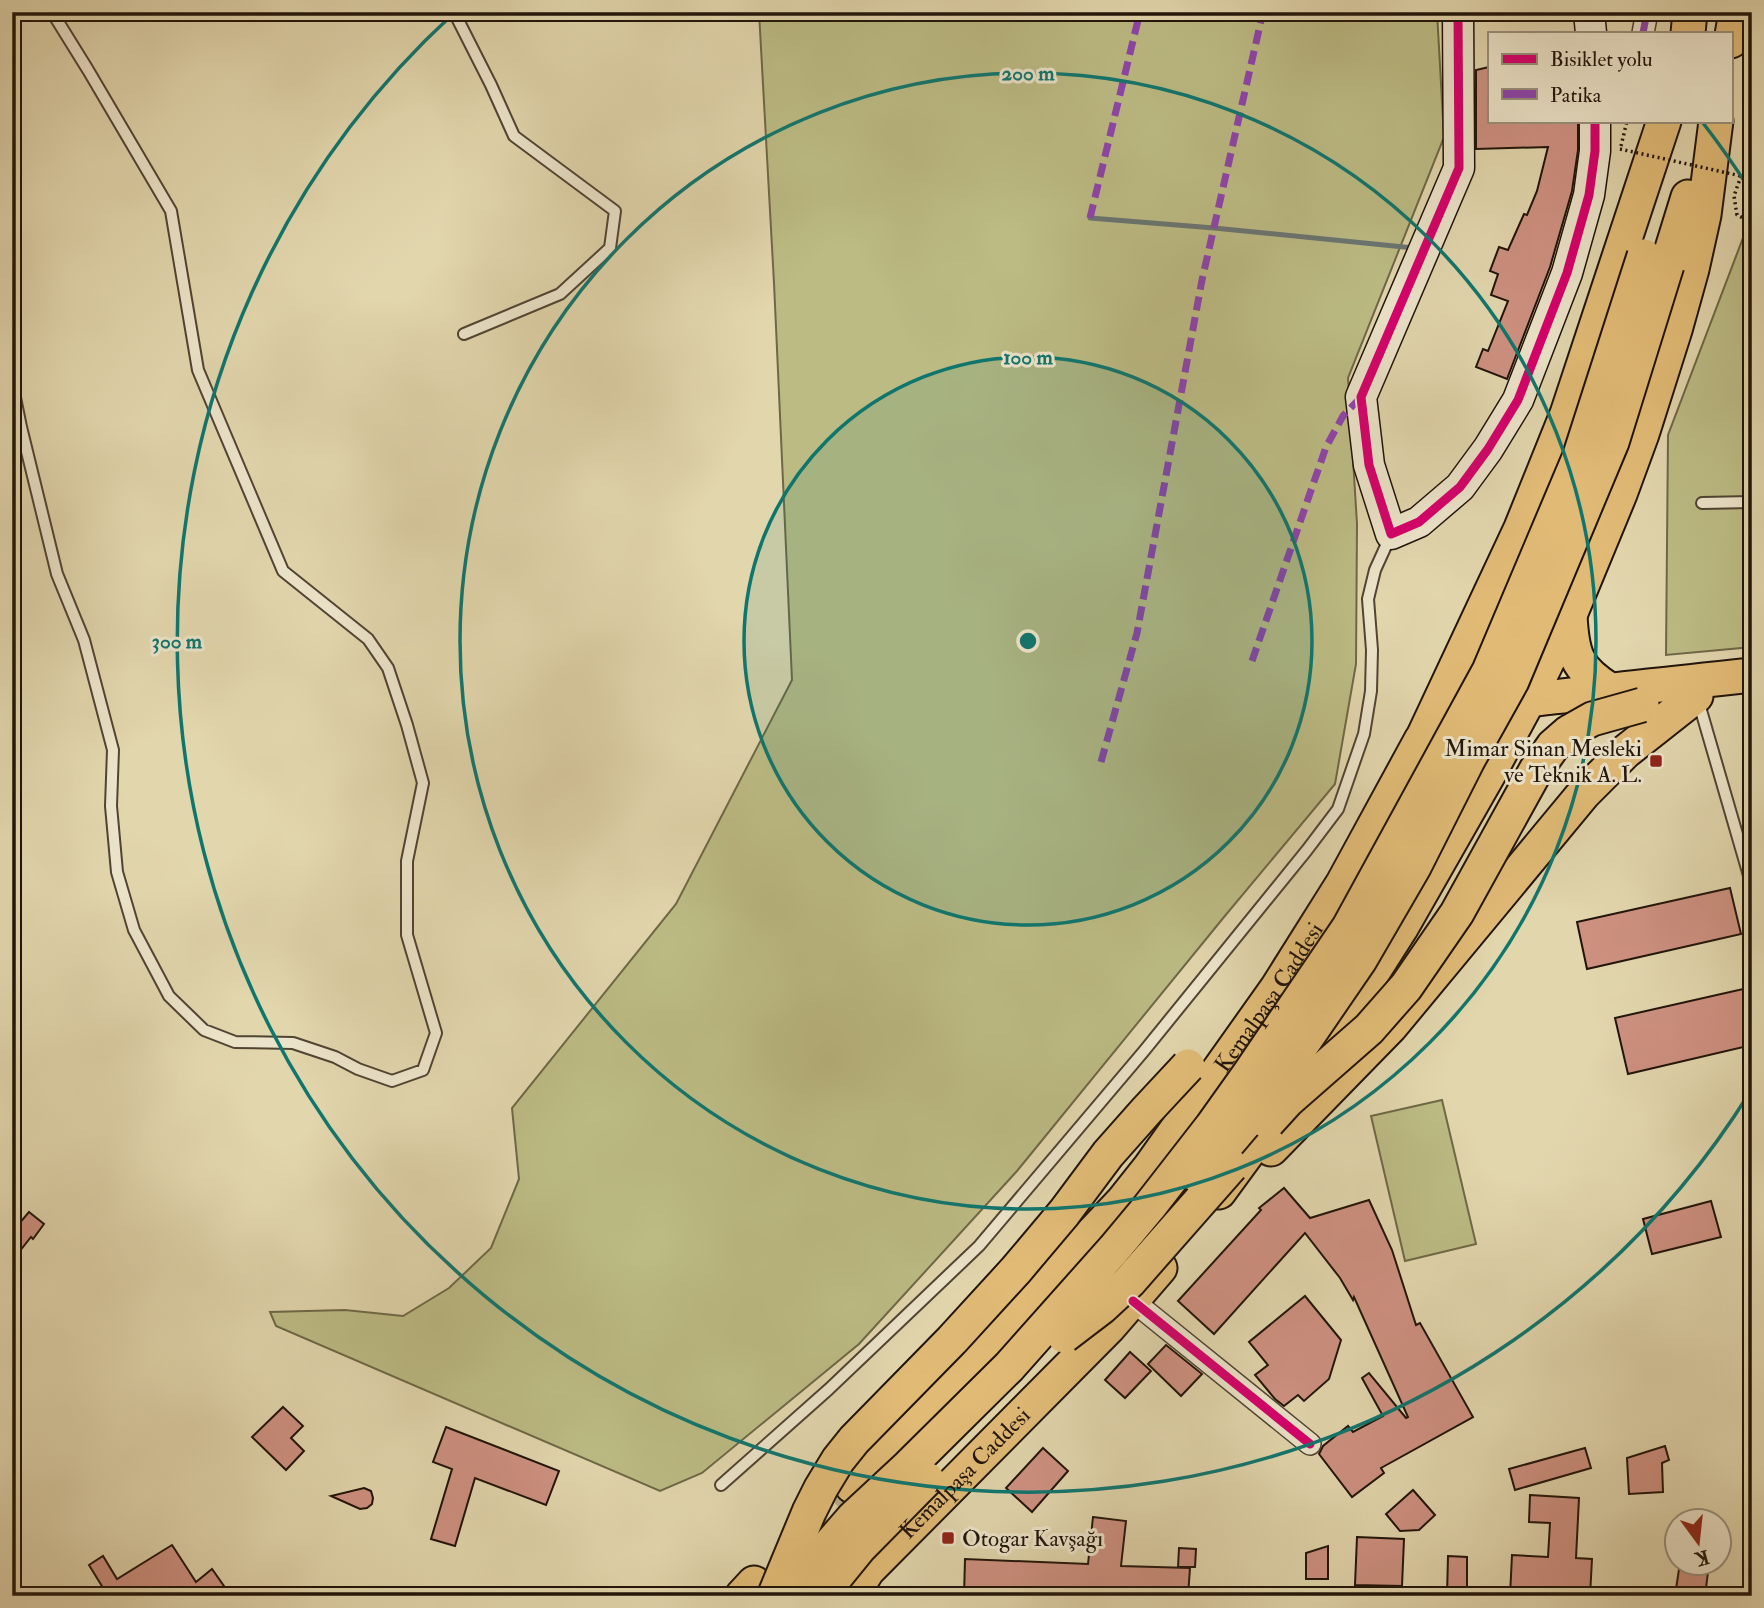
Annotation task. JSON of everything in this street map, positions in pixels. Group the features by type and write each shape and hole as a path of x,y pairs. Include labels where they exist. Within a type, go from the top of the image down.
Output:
{"main road":[{"path":"1688,32 1690,12"},
{"path":"1732,35 1736,12"},
{"path":"1421,740 1521,528 1567,414 1664,122"},
{"path":"820,1596 859,1548 1064,1336 1262,1103 1360,960 1414,867 1517,668 1612,442 1656,260 1674,122"},
{"path":"790,1596 808,1570 853,1518 1009,1367 1123,1239 1219,1116 1349,927 1489,671 1580,458 1656,260 1715,122"},
{"path":"1491,770 1570,615 1642,434 1692,269 1704,215 1715,122"},
{"path":"1570,615 1573,648 1581,667 1593,680 1610,690"},
{"name":"Kemalpaşa Caddesi","path":"852,1486 1123,1201 1150,1167 1276,988 1343,883 1429,729 1451,715 1478,708 1752,674"},
{"path":"1064,1336 1129,1282 1277,1111 1355,1042 1392,1005 1457,913 1536,769 1553,747 1569,732 1592,719 1670,700 1752,689"},
{"path":"1491,770 1513,744 1570,712 1630,700 1670,700"},
{"path":"1187,1237 1391,1026 1584,793 1658,724 1670,700"},
{"name":"Kemalpaşa Caddesi","path":"862,1587 1133,1301 1187,1237 1326,1046 1401,928 1491,770"},
{"path":"1343,883 1364,871 1377,870 1389,874 1399,882 1408,905 1407,917 1401,928"},
{"path":"757,1592 809,1512 838,1460 854,1440 1016,1270 1064,1213 1108,1154 1188,1066 1276,988"},
{"path":"1056,1272 1049,1295 1050,1307 1063,1326 1084,1334 1108,1327"}],"street":[{"path":"1458,12 1460,168 1361,397 1369,465 1391,534 1419,522 1460,487 1488,449 1518,400 1567,273 1589,195 1595,151 1595,122"},
{"path":"1589,12 1591,32"},
{"path":"1643,32 1647,12"},
{"path":"1133,1301 1310,1444"}],"lane":[{"path":"12,383 57,574 84,640 113,750 111,806 117,872 134,930 169,996 204,1030 235,1042 293,1042 392,1081 423,1070 436,1033 407,935 407,861 423,783 388,668 368,639 283,571 198,370 170,211 89,70 52,12"},
{"path":"454,12 514,136 615,211 610,248 560,294 464,334"},
{"path":"1702,503 1752,502"},
{"path":"721,1485 829,1389 979,1246 1144,1051 1338,809 1364,734 1371,691 1372,650 1368,599 1375,570 1391,534"},
{"path":"1670,700 1752,886"}],"path":[{"path":"1620,149 1741,176 1734,197 1737,215 1747,219 1752,208"}],"shaded area":[{"path":"759,12 1437,12 1444,137 1348,378 1357,524 1356,664 1335,784 1017,1171 859,1344 702,1473 660,1491 276,1326 270,1312 345,1310 403,1316 449,1288 491,1248 519,1179 512,1108 676,904 792,680"},
{"path":"1746,230 1752,230 1752,647 1666,655 1668,435"},
{"path":"1442,1100 1476,1244 1405,1261 1371,1116"}],"building":[{"path":"1488,67 1488,122 1578,122 1578,150 1572,191 1550,267 1507,379 1476,367 1483,349 1488,351 1508,301 1491,295 1498,274 1490,271 1499,247 1508,250 1524,214 1527,215 1537,191 1548,147 1476,149 1476,70"},
{"path":"1730,888 1741,934 1587,969 1577,922"},
{"path":"1752,987 1752,1045 1628,1074 1615,1018"},
{"path":"1284,1188 1310,1218 1369,1200 1392,1250 1416,1325 1420,1323 1473,1417 1381,1468 1384,1473 1352,1497 1319,1454 1323,1446 1348,1426 1353,1432 1383,1416 1362,1378 1369,1373 1406,1418 1408,1417 1354,1297 1353,1300 1340,1278 1305,1233 1214,1334 1178,1301 1261,1210 1259,1208"},
{"path":"1711,1201 1721,1237 1652,1254 1643,1219"},
{"path":"29,1212 44,1224 12,1261 12,1232"},
{"path":"1305,1296 1341,1340 1329,1379 1304,1401 1298,1395 1284,1406 1255,1375 1268,1365 1249,1342"},
{"path":"1166,1345 1202,1374 1181,1396 1148,1364"},
{"path":"1130,1352 1151,1371 1125,1398 1105,1380"},
{"path":"283,1407 303,1426 291,1438 304,1451 286,1470 252,1437"},
{"path":"446,1427 559,1471 546,1505 475,1478 455,1546 431,1539 452,1469 433,1462"},
{"path":"1665,1446 1669,1460 1662,1463 1663,1492 1629,1494 1627,1458"},
{"path":"1043,1448 1068,1471 1032,1512 1006,1488"},
{"path":"1585,1448 1591,1468 1515,1490 1509,1469"},
{"path":"364,1488 371,1491 373,1498 372,1504 367,1508 360,1509 331,1496"},
{"path":"1413,1490 1435,1515 1419,1530 1400,1531 1386,1514"},
{"path":"1530,1495 1579,1498 1576,1558 1592,1559 1590,1596 1510,1596 1512,1555 1548,1557 1550,1523 1529,1522"},
{"path":"1093,1517 1126,1521 1121,1566 1190,1568 1188,1596 964,1596 965,1559 1088,1564"},
{"path":"1357,1537 1404,1539 1402,1586 1355,1585"},
{"path":"172,1545 196,1582 212,1569 231,1596 108,1596 89,1565 103,1556 117,1579"},
{"path":"1328,1546 1328,1579 1306,1579 1306,1553"},
{"path":"1179,1548 1196,1549 1195,1567 1178,1567"},
{"path":"1448,1556 1467,1557 1467,1596 1447,1596"},
{"path":"1678,1576 1708,1576 1705,1596 1675,1596"}],"waterway":[{"path":"1090,218 1414,248"}],"tunnel":[{"path":"799,1538 852,1486"}],"marked path":[{"path":"1090,218 1140,12"},
{"path":"1101,762 1137,633 1202,280 1263,12"},
{"path":"1643,32 1647,12"},
{"path":"1252,661 1326,447 1343,416 1361,397"}],"cycle path":[{"path":"1458,12 1459,168 1361,397 1369,465 1391,534 1419,522 1460,487 1488,449 1518,400 1567,273 1589,195 1595,151 1595,122"},
{"path":"1133,1301 1310,1444"}],"place":[{"name":"Mimar Sinan Mesleki ve Teknik A. L.","path":"1656,761"},
{"name":"Otogar Kavşağı","path":"948,1538"}]}
